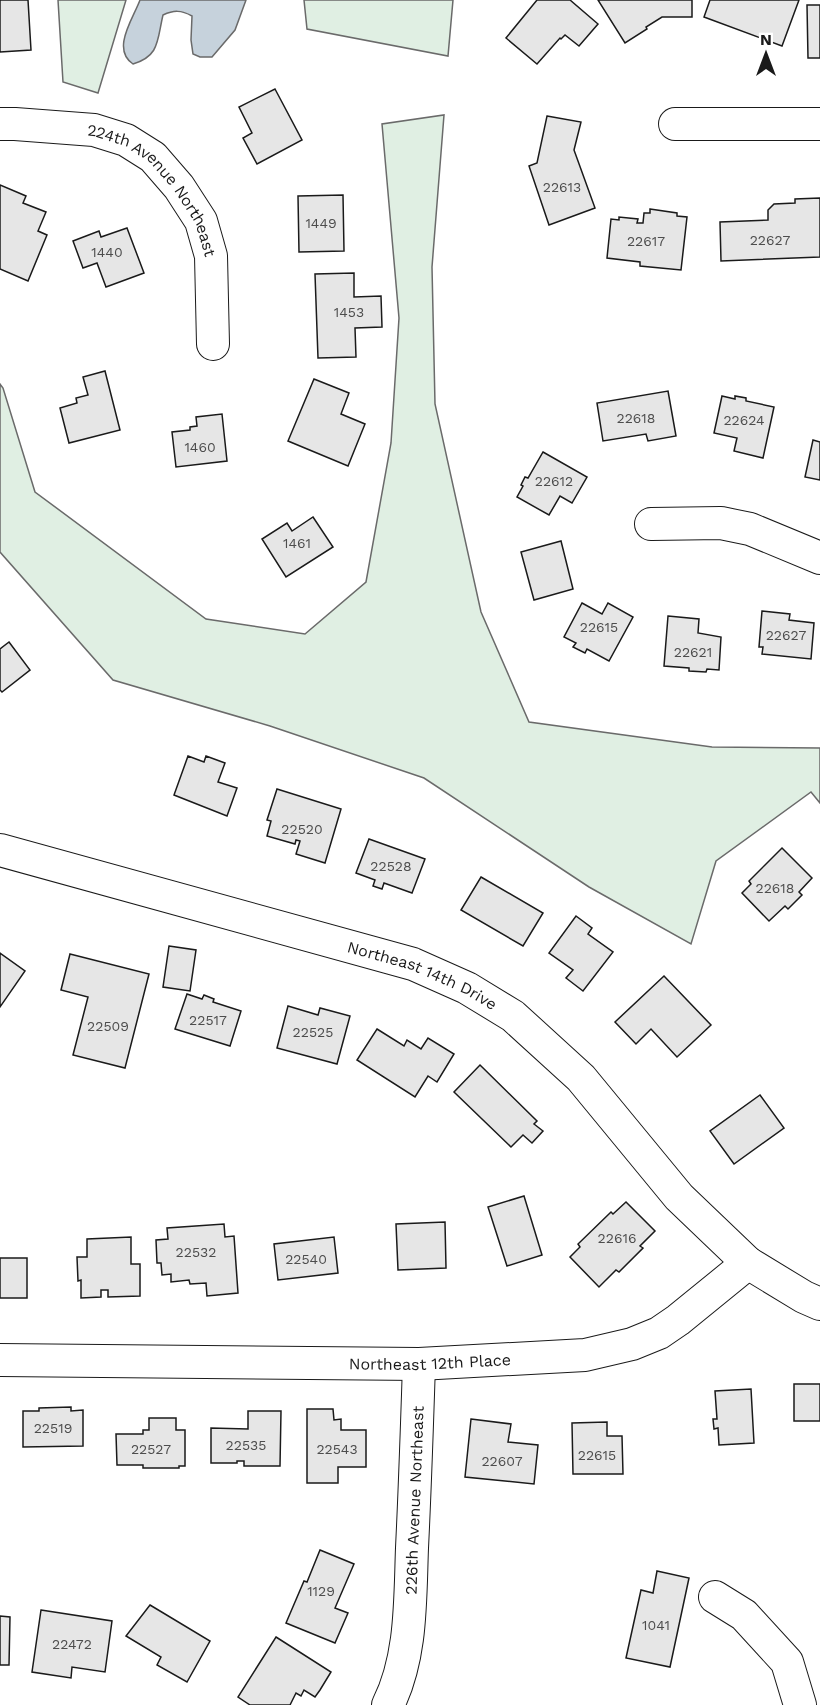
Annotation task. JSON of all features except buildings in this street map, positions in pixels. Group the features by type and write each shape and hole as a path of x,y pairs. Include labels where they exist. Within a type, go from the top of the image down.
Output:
{"street":[{"name":"224th Avenue Northeast","path":"0,124 94,130 126,140 153,157 179,187 201,221 211,256 213,344"},
{"path":"675,124 820,124"},
{"path":"651,524 721,522 750,529 820,558"},
{"name":"Northeast 14th Drive","path":"0,850 413,964 467,988 513,1016 581,1078 679,1197 748,1263"},
{"path":"748,1263 804,1297 820,1304"},
{"name":"Northeast 12th Place","path":"0,1360 419,1364 585,1355 632,1344 660,1333 748,1263"},
{"name":"226th Avenue Northeast","path":"388,1705 398,1686 408,1634 419,1364"},
{"path":"716,1597 744,1615 787,1662 800,1705"}],"green space":[{"path":"58,0 126,0 98,93 63,82"},
{"path":"304,0 453,0 448,56 307,29"},
{"path":"444,115 432,267 435,404 481,612 529,722 712,747 820,748 820,803 811,792 716,861 691,944 589,887 424,778 270,726 113,680 0,552 0,384 35,492 206,619 305,634 366,582 391,443 399,318 382,124"}],"shaded area":[{"path":"140,0 246,0 235,30 212,57 200,57 193,54 192,16 174,12 163,15 153,52 142,61 133,64 127,58 124,42"}]}
